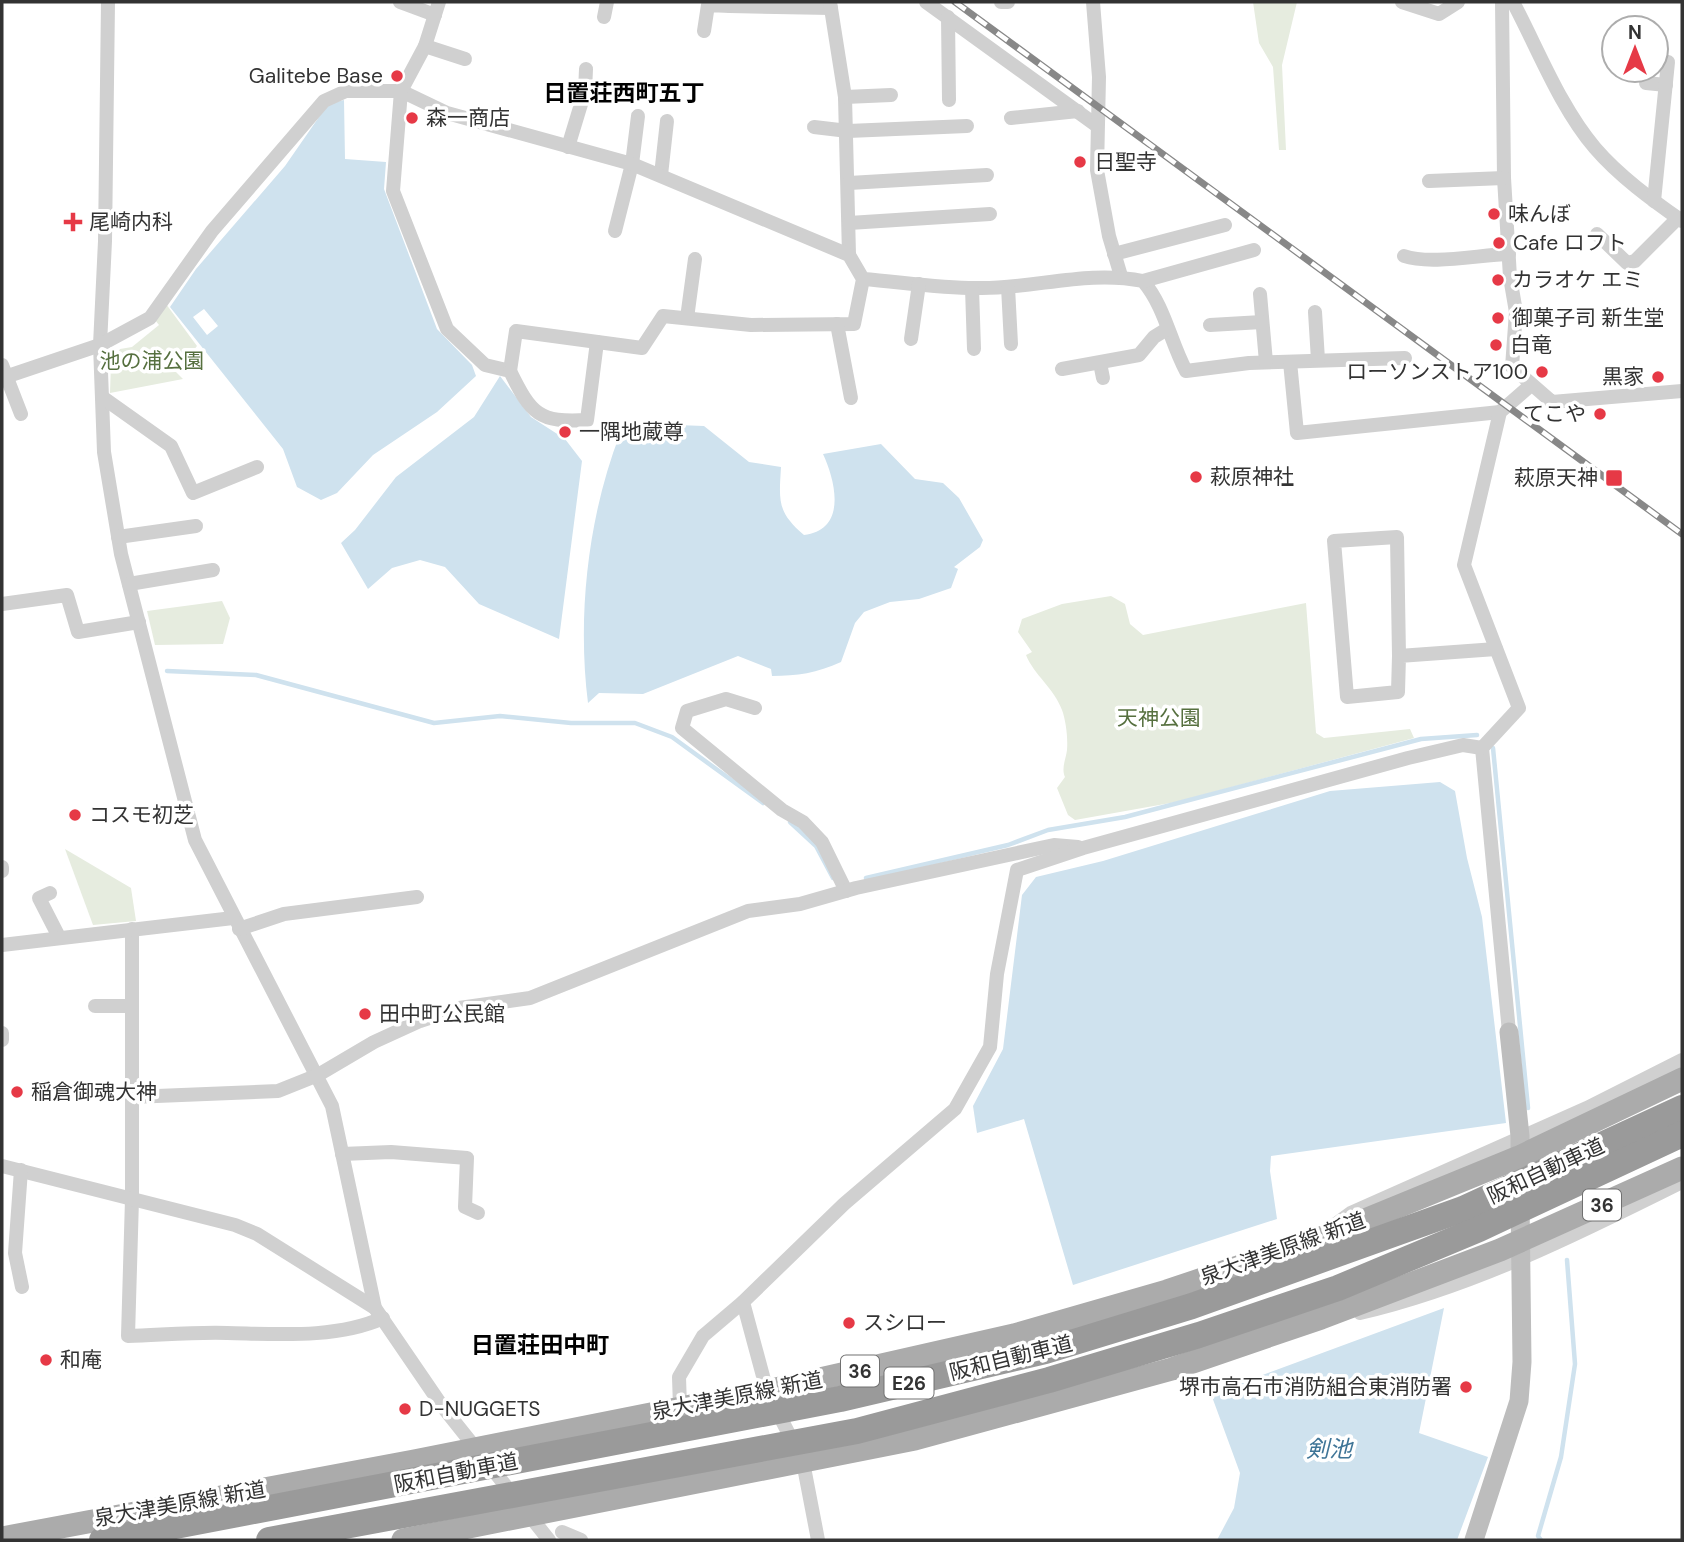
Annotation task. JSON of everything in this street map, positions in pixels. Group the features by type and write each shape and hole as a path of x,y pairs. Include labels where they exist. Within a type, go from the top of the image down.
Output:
{"highway":[{"name":"阪和自動車道","path":"102,1540 840,1399 1045,1351 1216,1298 1463,1209 1682,1108"},
{"name":"阪和自動車道","path":"269,1540 857,1432 1049,1380 1199,1335 1338,1287 1479,1228 1682,1134"}],"main road":[{"name":"泉大津美原線 新道","path":"2,1536 767,1391 1014,1335 1167,1290 1309,1242 1519,1146 1682,1079"},
{"name":"36","path":"403,1540 803,1462 949,1430 1172,1369 1521,1249 1682,1180"}],"street":[{"path":"108,2 105,241 100,345 104,453 129,584 195,839 332,1106 379,1313 442,1406 531,1516 556,1536 581,1540"},
{"path":"400,2 437,8 425,46 401,92 393,191 447,329 485,365 510,371"},
{"path":"604,17 607,2"},
{"path":"926,2 1096,125"},
{"path":"1001,2 1008,2"},
{"path":"1093,2 1099,77 1096,125 1100,196 1121,276"},
{"path":"1402,2 1439,14 1458,2"},
{"path":"1503,2 1504,178 1516,312 1512,367 1552,402 1681,394"},
{"path":"1513,2 1569,108 1595,148 1654,201 1680,219 1635,261 1627,263 1597,234"},
{"path":"597,342 587,419 557,422 537,414 510,371 516,331 642,348 663,316 751,325 854,324 863,279 849,255 848,131 831,5 708,5 704,31"},
{"path":"948,17 949,100"},
{"path":"425,46 465,59"},
{"path":"568,147 585,91 586,69"},
{"path":"1654,201 1666,85 1656,84"},
{"path":"21,414 3,373 100,345 150,318 212,231 324,102 346,91 401,92 447,113 632,164 849,255"},
{"path":"845,97 891,95"},
{"path":"1011,118 1078,111"},
{"path":"615,231 632,164 638,116"},
{"path":"661,175 667,121"},
{"path":"814,127 848,131 967,126"},
{"path":"849,183 987,175"},
{"path":"1429,181 1504,178"},
{"path":"849,223 990,214"},
{"path":"1114,254 1225,225"},
{"path":"863,279 972,288 1007,287 1066,278 1121,276 1143,281 1254,250"},
{"path":"1404,256 1422,262 1466,255 1509,254"},
{"path":"687,318 695,259"},
{"path":"1143,281 1158,299 1167,328 1186,371 1266,362 1405,358"},
{"path":"911,339 919,284"},
{"path":"1007,287 1011,344"},
{"path":"972,288 974,349"},
{"path":"1260,294 1266,362"},
{"path":"1315,312 1318,360"},
{"path":"1210,325 1262,321"},
{"path":"837,324 851,398"},
{"path":"1062,369 1102,370 1139,355 1154,337 1167,328"},
{"path":"1290,362 1297,433 1500,412 1531,385"},
{"path":"102,397 170,446 193,493 257,467"},
{"path":"1476,1539 1519,1401 1522,1362 1519,1146 1482,748 1519,708 1464,565 1500,412"},
{"path":"118,537 196,526"},
{"path":"1397,537 1399,656 1398,692 1347,697 1334,541 1397,537"},
{"path":"129,584 213,570"},
{"path":"2,604 67,595 78,632 139,622"},
{"path":"1399,656 1496,649"},
{"path":"755,708 726,699 687,711 682,728 782,810 803,822 822,842 846,891"},
{"path":"680,1407 678,1377 702,1336 743,1301 844,1203 955,1109 989,1047 997,974 1017,870 1083,848 1408,758 1463,745 1482,748"},
{"path":"132,1097 278,1091 317,1075 374,1042 420,1021 459,1008 530,998 621,964 748,911 800,904 846,891 1054,845 1083,848"},
{"path":"50,893 39,898 59,937"},
{"path":"2,945 132,929 236,923 416,897"},
{"path":"132,929 132,1199 128,1336 225,1332 274,1336 365,1326 379,1313"},
{"path":"95,1006 132,1006"},
{"path":"2,1033 2,1040"},
{"path":"1519,1146 1682,1060"},
{"path":"342,1154 391,1152 467,1158 465,1207 478,1213"},
{"path":"2,1166 181,1209 257,1234 379,1313"},
{"path":"21,1170 15,1253 22,1287"},
{"path":"743,1301 767,1391 803,1462 818,1540"}],"green space":[{"path":"1253,2 1297,2 1282,65 1286,150 1279,150 1273,67 1259,43"},
{"name":"池の浦公園","path":"166,304 197,346 176,372 183,379 110,393 111,363 120,349 132,347 159,325 155,320"},
{"name":"天神公園","path":"1111,596 1125,604 1130,624 1143,635 1306,603 1316,733 1324,738 1410,729 1414,738 1176,802 1075,820 1068,815 1057,788 1065,777 1067,740 1063,714 1054,695 1026,655 1032,652 1018,632 1022,619 1062,604"},
{"path":"222,601 230,618 223,644 155,645 147,611"},
{"path":"65,849 131,888 136,921 93,925"}],"water":[{"path":"344,100 345,159 386,162 384,189 437,329 472,365 476,376 437,412 373,455 337,493 321,500 297,487 283,449 170,307 196,269 285,166 328,104","holes":["204,309 218,326 207,335 193,317"]},
{"path":"500,376 531,417 565,439 582,461 559,639 479,604 445,567 420,560 392,568 368,589 341,543 355,530 396,477 474,417"},
{"path":"651,424 704,426 749,462 781,467 780,497 784,512 804,535 818,531 827,524 832,515 834,491 823,454 881,444 915,479 943,483 959,498 983,540 980,547 954,567 958,569 951,588 919,599 890,602 864,612 855,623 841,662 832,666 807,673 772,676 771,669 738,656 643,694 599,693 588,703 585,601 600,498 620,434"},
{"path":"1440,782 1455,791 1467,858 1482,917 1506,1123 1271,1156 1270,1171 1277,1219 1073,1285 1024,1119 977,1133 973,1106 1003,1049 1022,895 1036,877 1103,861 1330,791"},
{"name":"剣池","path":"1444,1308 1419,1433 1488,1457 1457,1540 1217,1540 1234,1508 1240,1473 1211,1394"}],"waterway":[{"path":"167,671 256,675 434,723 500,716 571,723 635,723 672,737 763,803"},
{"path":"866,878 1008,845 1048,830 1125,817 1421,739 1477,735"},
{"path":"1493,748 1528,1108"},
{"path":"790,822 816,846 833,878"},
{"path":"1541,1540 1538,1536 1561,1457 1575,1364 1567,1260"}],"railway":[{"path":"955,2 1682,534"}],"place":[{"name":"Galitebe Base","path":"397,76"},
{"name":"森一商店","path":"412,118"},
{"name":"日聖寺","path":"1080,162"},
{"name":"味んぼ","path":"1494,214"},
{"name":"尾崎内科","path":"73,222"},
{"name":"Cafe ロフト","path":"1499,243"},
{"name":"カラオケ エミ","path":"1498,280"},
{"name":"御菓子司 新生堂","path":"1498,318"},
{"name":"白竜","path":"1496,345"},
{"name":"ローソンストア100","path":"1542,372"},
{"name":"黒家","path":"1658,377"},
{"name":"てこや","path":"1600,414"},
{"name":"一隅地蔵尊","path":"565,432"},
{"name":"萩原神社","path":"1196,477"},
{"name":"萩原天神","path":"1614,478"},
{"name":"コスモ初芝","path":"75,815"},
{"name":"田中町公民館","path":"365,1014"},
{"name":"稲倉御魂大神","path":"17,1092"},
{"name":"スシロー","path":"849,1323"},
{"name":"和庵","path":"46,1360"},
{"name":"堺市高石市消防組合東消防署","path":"1466,1387"},
{"name":"D-NUGGETS","path":"405,1409"}],"district":[{"name":"日置荘西町五丁","path":"624,93"},
{"name":"日置荘田中町","path":"540,1345"}]}
